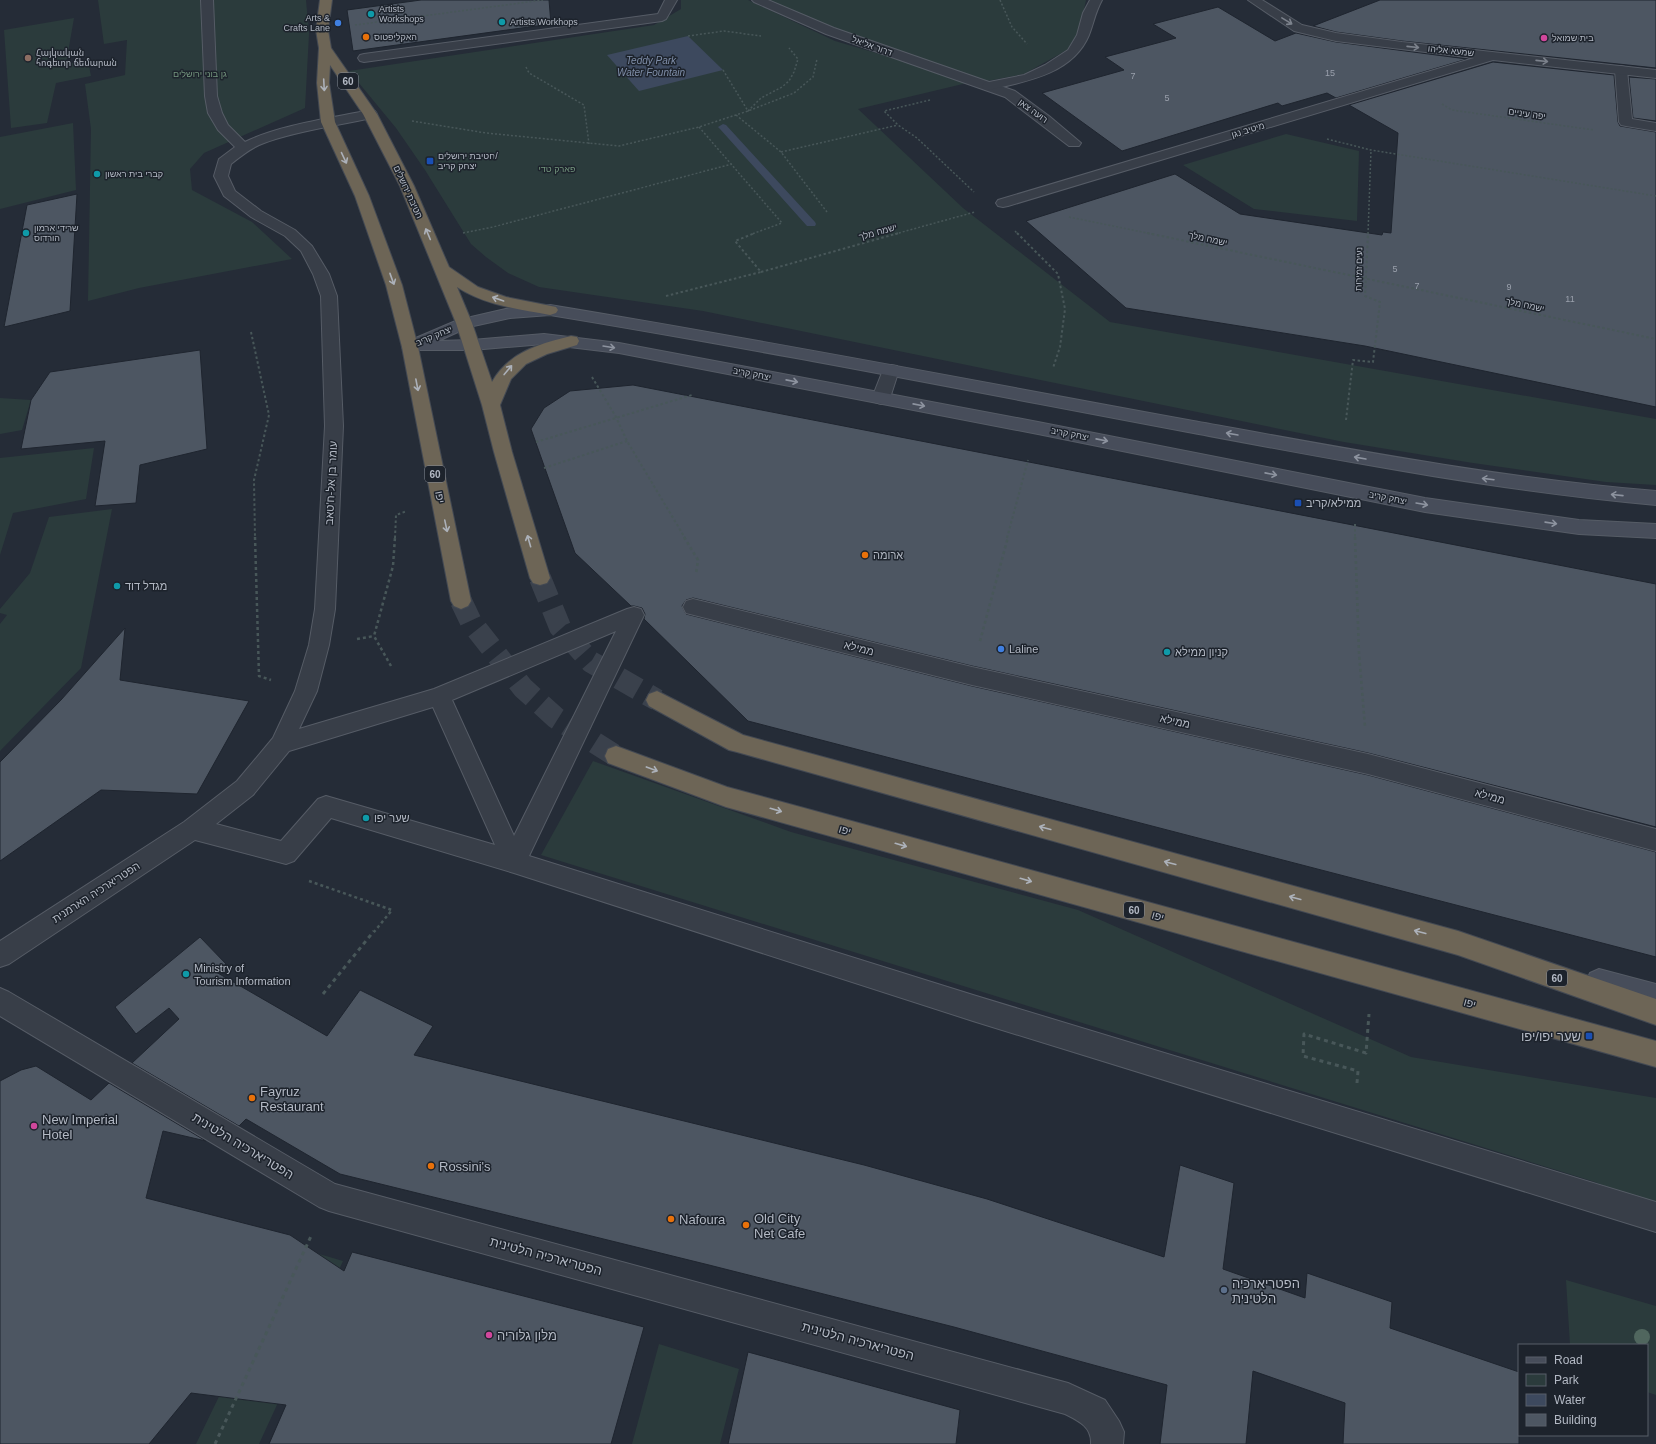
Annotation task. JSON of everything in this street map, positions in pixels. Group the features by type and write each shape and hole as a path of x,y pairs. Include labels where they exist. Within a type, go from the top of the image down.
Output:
{"highway":[{"name":"חטיבת ירושלים","path":"326,0 322,30 325,48 323,83 328,122 362,196 394,284 410,347"},
{"name":"חטיבת ירושלים","path":"325,48 370,114 407,186 472,345"},
{"path":"442,270 472,290 502,301 550,310"},
{"path":"491,405 496,388 515,363 536,353 571,341"},
{"name":"60","path":"472,345 491,405 510,480 540,578"},
{"name":"יפו","path":"410,347 461,601"},
{"name":"60","path":"657,700 737,744 1458,943 1656,1012"},
{"name":"יפו","path":"616,756 726,797 1656,1054"}],"street":[{"path":"208,0 211,96 215,113 223,127 243,148"},
{"path":"364,58 662,16 671,0"},
{"name":"דרור אליאל","path":"758,0 813,24 891,53 988,86"},
{"path":"988,86 1028,78 1049,68 1073,52 1083,35 1089,14 1096,0"},
{"name":"שמעא אליהו","path":"1254,0 1298,28 1336,37 1402,46 1656,74"},
{"name":"מיטיב נגן","path":"1003,204 1493,56"},
{"path":"1620,70 1626,122 1656,126"},
{"name":"רועה צאן","path":"988,86 1010,94 1074,143"},
{"name":"עומר בן אל-ח'טאב","path":"192,829 245,788 281,744 306,691 319,645 325,609 334,426 329,296 321,274 307,249 290,233 256,214 229,193 221,176 224,162 243,148 259,140 328,122 370,114"},
{"name":"יצחק קריב","path":"410,347 464,323 510,313 550,310 891,370 1044,400 1467,476 1619,496 1656,498"},
{"name":"יצחק קריב","path":"410,347 472,345 538,339 571,341 619,348 1053,431 1425,505 1579,527 1656,531"},
{"path":"881,398 891,370"},
{"name":"ממילא","path":"693,607 972,676 1368,764 1656,840"},
{"path":"281,744 439,696 634,616 514,862"},
{"path":"439,696 514,862"},
{"path":"192,829 286,854 326,806 514,862 980,1010 1656,1217"},
{"name":"הפטריארכיה הארמנית","path":"0,955 192,829"},
{"path":"1458,943 1656,997"},
{"name":"הפטריארכיה הלטינית","path":"0,1001 329,1197 1068,1399 1094,1411 1108,1432 1107,1444"}],"path":[{"path":"322,30 543,0"},
{"path":"1000,0 1012,27 1049,68"},
{"path":"370,114 486,133 619,146 699,127 748,111 794,93 813,77 818,56 813,24"},
{"path":"688,36 724,31 763,36"},
{"path":"513,38 529,73 584,105 589,144"},
{"path":"748,111 754,102 785,87 795,73 798,59 790,48 784,44"},
{"path":"723,70 748,111"},
{"name":"יפה עיניים","path":"1403,83 1452,110 1601,131"},
{"path":"988,86 884,111 898,125 917,138 1058,274 1065,309 1060,348 1044,400"},
{"path":"736,114 781,152 827,212"},
{"path":"781,152 898,125"},
{"path":"699,127 782,223 735,241 761,272"},
{"name":"נעים זמירות","path":"1347,404 1353,360 1374,362 1374,346 1380,302 1365,296 1364,279 1371,150 1656,196"},
{"path":"493,227 732,164"},
{"name":"ישמח מלך","path":"663,297 761,272 1003,204"},
{"name":"ישמח מלך","path":"1065,216 1656,339"},
{"path":"251,332 269,415 254,480 259,676 306,691"},
{"path":"571,341 616,417 627,441 698,560 693,607"},
{"path":"503,452 693,395"},
{"path":"510,480 627,441"},
{"path":"972,676 1026,469"},
{"path":"391,666 374,636 393,566 396,515"},
{"path":"1354,529 1359,653 1368,764"},
{"path":"302,879 392,910 323,994"},
{"path":"1356,1086 1358,1071 1303,1056 1304,1034 1366,1053 1371,976"},
{"path":"215,1444 329,1197"}],"green space":[{"name":"גן בוני ירושלים","path":"98,0 306,0 309,34 305,108 204,153 190,169 192,190 252,222 292,259 139,288 88,301 91,129 85,84 125,75 127,40 104,44"},
{"name":"פארק טדי","path":"681,0 748,0 835,41 907,62 967,83 858,109 963,208 1110,322 1656,419 1656,485 1606,482 1473,463 1344,442 703,311 539,287 508,273 471,244 425,170 396,128 349,71 654,25 681,9"},
{"path":"764,0 1086,0 1079,33 1067,50 1024,74 987,81 851,36"},
{"name":"Հայկական հոգեւոր ճեմարան","path":"74,18 66,64 88,61 91,76 56,83 47,123 11,128 4,30"},
{"path":"73,123 76,190 0,209 0,137"},
{"path":"1286,134 1359,151 1357,221 1254,209 1183,165"},
{"path":"0,398 31,400 22,430 0,434"},
{"path":"94,448 86,499 13,513 0,555 0,458"},
{"path":"112,509 81,668 0,751 0,624 7,615 0,613 0,609 30,573 49,517"},
{"path":"593,761 791,832 1078,910 1411,1057 1656,1098 1656,1207 1595,1182 541,855"},
{"path":"292,1246 343,1261 259,1444 196,1444"},
{"path":"1566,1280 1656,1306 1656,1395 1648,1392 1648,1344 1570,1344"},
{"path":"659,1344 739,1369 720,1444 632,1444"}],"water":[{"name":"Teddy Park Water Fountain","path":"688,36 723,70 639,91 607,55"}],"building":[{"path":"421,0 549,0 551,24 353,51 347,10"},
{"name":"בית שמואל","path":"1380,0 1656,0 1656,68 1402,41 1336,32 1313,26"},
{"path":"1218,7 1275,41 1296,33 1336,42 1467,59 1336,98 1327,93 1282,106 1278,103 1122,151 1042,93 1124,70 1105,57 1176,38 1153,24"},
{"path":"1493,62 1614,75 1618,122 1620,126 1656,132 1656,407 1365,346 1126,308 1026,221 1175,174 1240,214 1382,235 1383,232 1391,233 1398,133 1349,105"},
{"path":"1629,77 1656,79 1656,121 1633,118"},
{"path":"77,194 70,311 4,327 27,205"},
{"path":"200,350 207,449 140,465 136,503 95,506 105,441 21,449 31,400 50,372"},
{"name":"קניון ממילא","path":"633,385 1656,584 1656,827 1368,753 972,666 693,598 686,600 682,606 686,614 972,686 1368,775 1656,852 1656,957 748,721 644,619 645,614 642,608 631,606 575,553 531,429 544,408 570,391"},
{"path":"125,628 120,680 249,701 197,794 101,790 0,861 0,762 61,700"},
{"path":"200,937 226,964 216,972 327,1036 360,990 433,1026 414,1055 864,1165 987,1199 1164,1257 1180,1165 1234,1183 1223,1269 1305,1298 1307,1273 1392,1302 1390,1328 1518,1372 1519,1444 1343,1444 1345,1403 1253,1371 1246,1444 1160,1444 1167,1385 954,1327 340,1174 246,1119 239,1126 132,1063 179,1019 169,1008 136,1034 115,1007"},
{"path":"36,1066 91,1100 109,1083 206,1141 163,1131 146,1198 290,1235 344,1271 352,1252 644,1327 611,1444 269,1444 286,1405 191,1393 149,1444 0,1444 0,1081 21,1070"},
{"path":"748,1352 960,1410 956,1444 728,1444"}],"waterway":[{"path":"723,127 811,224"}],"tunnel":[{"path":"540,578 560,627 591,662 657,700"},
{"path":"461,601 471,622 523,688 556,718 616,756"}],"place":[{"name":"Artists Workshops","path":"371,14"},
{"name":"Artists Workhops","path":"502,22"},
{"name":"Arts & Crafts Lane","path":"338,23"},
{"name":"האקליפטוס","path":"366,37"},
{"name":"בית שמואל","path":"1544,38"},
{"name":"Հայկական հոգեւոր ճեմարան","path":"28,58"},
{"name":"חטיבת ירושלים/ יצחק קריב","path":"430,161"},
{"name":"קברי בית ראשון","path":"97,174"},
{"name":"שרידי ארמון הורדוס","path":"26,233"},
{"name":"ממילא/קריב","path":"1298,503"},
{"name":"ארומה","path":"865,555"},
{"name":"מגדל דוד","path":"117,586"},
{"name":"Laline","path":"1001,649"},
{"name":"קניון ממילא","path":"1167,652"},
{"name":"שער יפו","path":"366,818"},
{"name":"Ministry of Tourism Information","path":"186,974"},
{"name":"שער יפו/יפו","path":"1589,1036"},
{"name":"Fayruz Restaurant","path":"252,1098"},
{"name":"New Imperial Hotel","path":"34,1126"},
{"name":"Rossini's","path":"431,1166"},
{"name":"Nafoura","path":"671,1219"},
{"name":"Old City Net Cafe","path":"746,1225"},
{"name":"הפטריארכיה הלטינית","path":"1224,1290"},
{"name":"מלון גלוריה","path":"489,1335"}]}
